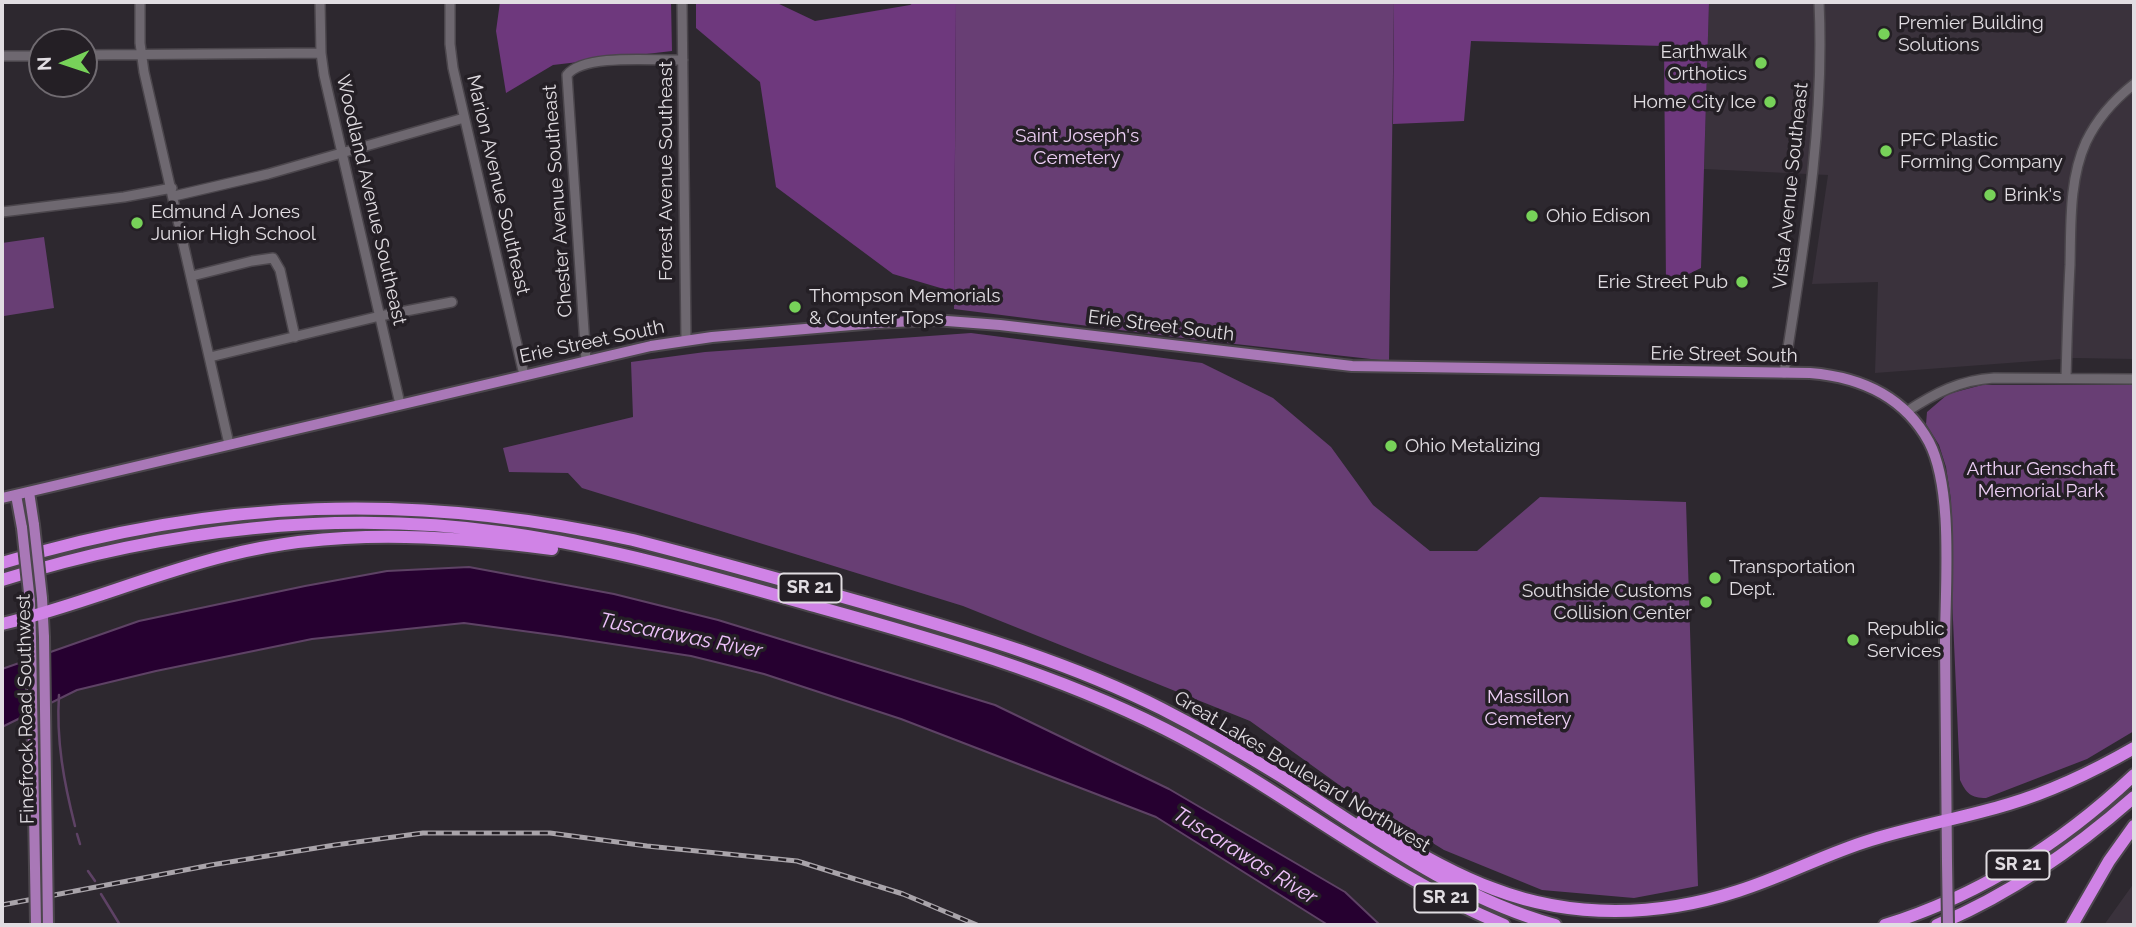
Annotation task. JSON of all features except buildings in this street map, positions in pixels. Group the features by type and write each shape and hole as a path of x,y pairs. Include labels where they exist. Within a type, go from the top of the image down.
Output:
{"highway":[{"name":"Great Lakes Boulevard Northwest","path":"2,563 74,542 151,526 230,514 296,508 368,507 451,511 586,530 684,553 813,589 985,638 1054,661 1160,708 1281,776 1374,838 1447,881 1522,915 1555,925"},
{"name":"Great Lakes Boulevard Northwest","path":"2,580 130,547 209,533 289,526 369,523 449,527 511,534 614,552 947,643 1061,682 1134,714 1205,751 1437,894 1504,925"},
{"path":"2,624 37,616 186,566 251,550 304,541 436,537 576,552 614,552"},
{"path":"1314,799 1340,809 1442,866 1493,889 1544,904 1596,911 1656,909 1740,891 1844,849 2039,794 2090,772 2134,748"},
{"name":"SR 21","path":"1885,925 1963,897 2008,872 2079,823 2134,775"},
{"name":"SR 21","path":"1937,925 2004,893 2054,861 2134,797"},
{"path":"2072,925 2109,861 2134,826"},
{"path":"1390,866 1452,910 1486,925"}],"main road":[{"name":"Erie Street South","path":"2,498 586,360 686,340 875,323 934,320 1014,326 1352,366 1830,375 1861,383 1885,395 1906,412 1922,431 1934,454 1944,492 1948,925"},
{"name":"Finefrock Road Southwest","path":"29,492 28,526 37,616 44,637 48,925"},
{"name":"Finefrock Road Southwest","path":"16,495 28,526"},
{"name":"Finefrock Road Southwest","path":"36,925 31,640 37,616"}],"street":[{"path":"140,2 141,55 229,444"},
{"name":"Woodland Avenue Southeast","path":"320,2 321,53 400,404"},
{"name":"Marion Avenue Southeast","path":"450,2 452,56 464,118 524,375"},
{"name":"Forest Avenue Southeast","path":"682,2 686,340"},
{"name":"Vista Avenue Southeast","path":"1784,373 1817,141 1821,79 1819,2"},
{"path":"98,55 321,53"},
{"path":"2,56 28,56"},
{"name":"Chester Avenue Southeast","path":"586,360 567,75 576,68 604,61 683,60"},
{"path":"2066,378 2071,222 2078,170 2086,142 2098,122 2115,101 2134,84"},
{"path":"2,212 173,192 342,152 464,118"},
{"path":"192,276 273,258 280,270 295,337"},
{"path":"210,357 380,316 452,302"},
{"path":"1906,412 1942,390 1972,380 2134,379"}],"shaded area":[{"path":"500,2 671,2 672,51 553,65 506,93 496,31"},
{"path":"696,2 775,2 815,21 915,2 956,2 954,292 893,274 776,187 760,82 696,28"},
{"path":"1394,2 1709,2 1701,268 1666,285 1664,46 1471,41 1464,121 1393,124"},
{"path":"1709,2 2134,2 2134,359 2075,358 1875,373 1878,282 1812,284 1828,175 1704,169"},
{"path":"2134,883 2134,925 2104,925"}],"green space":[{"name":"Saint Joseph's Cemetery","path":"956,2 1394,2 1389,361 954,309"},
{"path":"44,237 54,308 4,316 2,243"},
{"name":"Massillon Cemetery","path":"971,333 1202,363 1273,398 1331,447 1373,505 1430,551 1477,551 1540,497 1686,502 1698,886 1634,898 1542,890 1444,850 1342,787 1250,721 963,606 582,488 568,473 509,472 503,448 633,417 631,362 705,352"},
{"name":"Arthur Genschaft Memorial Park","path":"1982,385 2134,385 2134,731 2087,759 1986,798 1970,794 1960,780 1952,597 1951,500 1946,467 1939,445 1926,424 1927,412 1948,394"}],"water":[{"name":"Tuscarawas River","path":"469,567 614,594 718,620 995,705 1169,789 1345,892 1380,925 1328,925 1156,817 901,719 764,674 691,656 560,636 464,623 312,639 77,690 2,727 2,669 139,621 387,571"}],"waterway":[{"path":"59,695 62,761 75,826"},
{"path":"77,834 80,844"},
{"path":"88,871 95,881"},
{"path":"101,894 120,925"}],"railway":[{"path":"2,905 211,865 423,833 550,833 797,861 903,894 977,925"}],"place":[{"name":"Premier Building Solutions","path":"1884,34"},
{"name":"Earthwalk Orthotics","path":"1761,63"},
{"name":"Home City Ice","path":"1770,102"},
{"name":"PFC Plastic Forming Company","path":"1886,151"},
{"name":"Brink's","path":"1990,195"},
{"name":"Ohio Edison","path":"1532,216"},
{"name":"Edmund A Jones Junior High School","path":"137,223"},
{"name":"Erie Street Pub","path":"1742,282"},
{"name":"Thompson Memorials & Counter Tops","path":"795,307"},
{"name":"Ohio Metalizing","path":"1391,446"},
{"name":"Transportation Dept.","path":"1715,578"},
{"name":"Southside Customs Collision Center","path":"1706,602"},
{"name":"Republic Services","path":"1853,640"}]}
